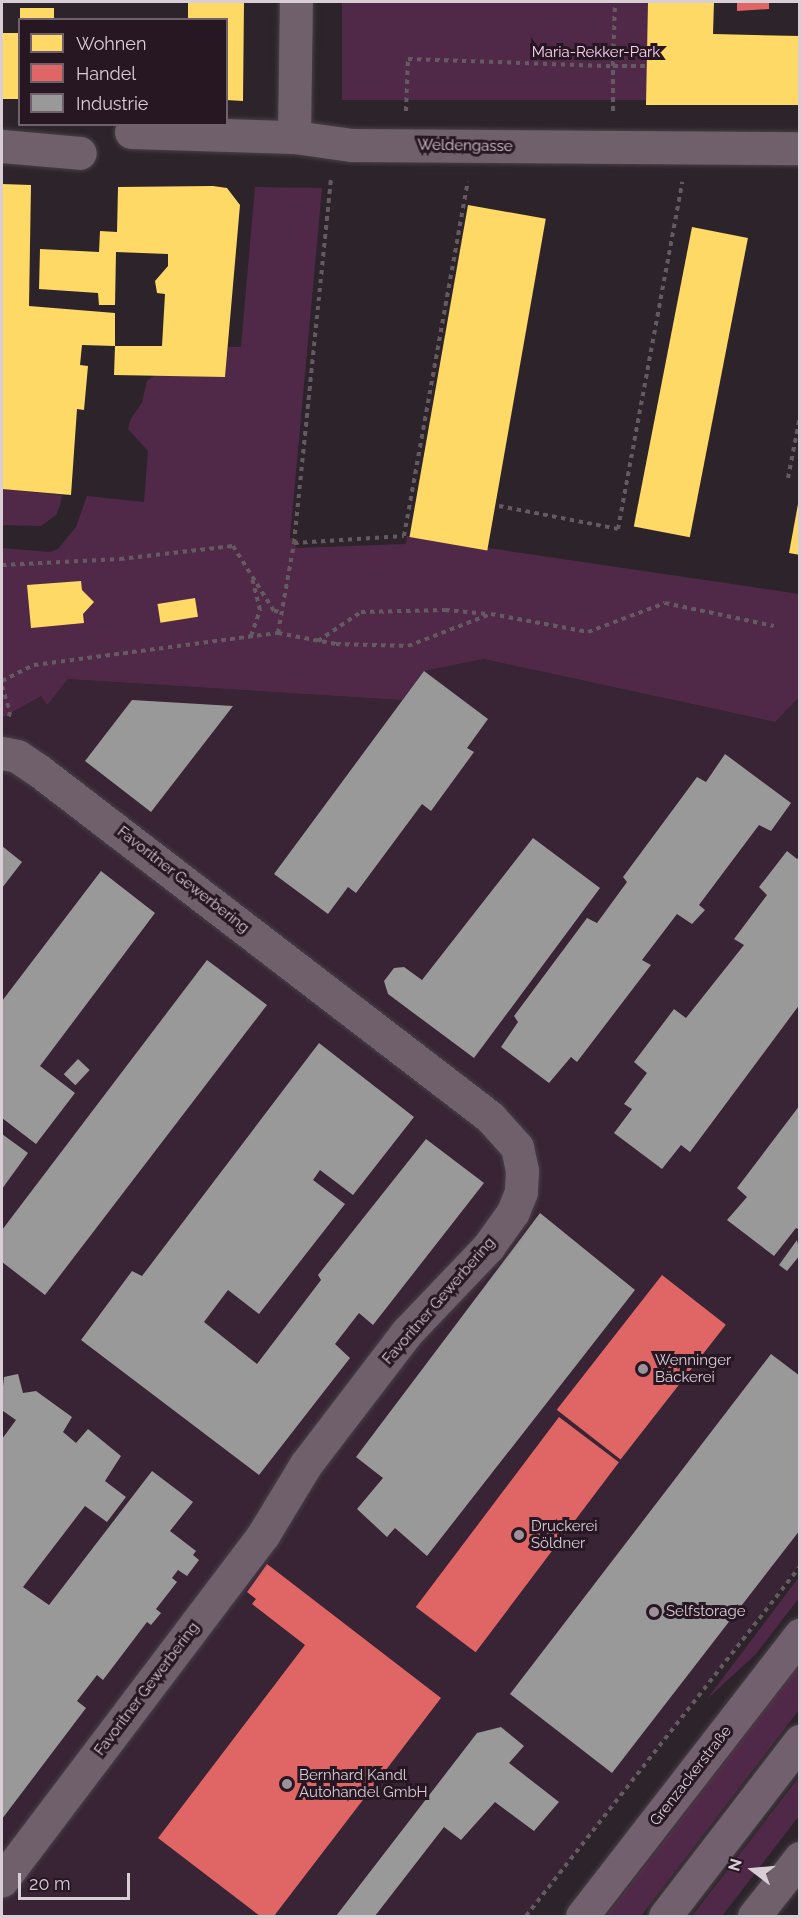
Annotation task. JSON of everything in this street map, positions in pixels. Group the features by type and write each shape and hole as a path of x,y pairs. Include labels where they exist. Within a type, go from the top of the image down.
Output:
{"main road":[{"name":"Grenzackerstraße","path":"582,1917 800,1635"},
{"path":"665,1917 800,1741"}],"street":[{"path":"294,137 296,2"},
{"name":"Weldengasse","path":"132,132 294,137 335,142 405,145 689,149 800,148"},
{"path":"2,146 80,153"},
{"name":"Favoritner Gewerbering","path":"2,1881 263,1535 306,1464 407,1332 488,1247 513,1212 521,1192 522,1170 517,1147 490,1117 38,770 16,756 3,740"},
{"path":"754,1917 790,1889 800,1858"}],"path":[{"path":"613,148 615,2"},
{"path":"405,145 408,59 647,66"},
{"path":"278,633 294,543 335,142"},
{"path":"294,543 404,536 474,146"},
{"path":"499,506 618,529 689,149"},
{"path":"788,478 800,416"},
{"path":"2,565 120,559 233,546 274,611 282,612"},
{"path":"251,573 260,610 251,636"},
{"path":"317,641 360,612 445,610 491,614 588,632 665,603 774,626"},
{"path":"2,681 34,665 278,633 317,641 408,646 491,614"},
{"path":"2,686 10,712 3,740"},
{"path":"526,1917 800,1566"}],"shaded area":[{"path":"484,659 774,722 799,697 799,1566 526,1916 2,1916 2,718 42,696 47,704 68,679 402,700 424,671"}],"green space":[{"name":"Maria-Rekker-Park","path":"342,2 648,2 648,100 342,100"},
{"path":"255,187 322,188 290,537 297,548 406,544 407,536 799,594 799,697 775,722 484,659 424,671 402,700 68,679 47,705 41,696 2,718 2,548 50,552 58,549 76,527 87,496 144,502 148,451 128,429 131,419 142,402 147,381 155,375 225,377 228,347 241,347"},
{"path":"2,489 62,495 56,515 41,526 2,525"},
{"path":"799,1577 799,1598 756,1654 707,1699"},
{"path":"799,1665 799,1710 641,1916 606,1916"},
{"path":"799,1777 799,1816 722,1916 692,1916"}],"building: Wohnen":[{"path":"188,2 244,2 243,101 228,100 228,18 188,18"},
{"path":"648,2 714,2 713,34 800,36 800,105 646,105"},
{"path":"20,8 54,8 54,18 20,18"},
{"path":"2,33 18,33 18,99 2,99"},
{"path":"2,184 31,185 29,306 115,313 115,346 82,345 80,365 88,366 84,410 77,409 71,495 2,489"},
{"path":"213,186 227,188 240,205 225,377 114,375 115,346 162,346 165,294 157,293 155,281 168,266 168,254 116,252 115,305 99,305 98,293 39,289 40,249 99,252 100,231 117,232 118,187"},
{"path":"468,205 546,219 487,551 409,537"},
{"path":"692,227 748,238 690,537 634,526"},
{"path":"798,504 800,504 800,555 789,553"},
{"path":"81,581 82,590 94,602 83,614 84,623 31,628 27,585"},
{"path":"195,598 198,617 160,623 157,604"}],"building: Handel":[{"path":"737,2 769,2 769,9 737,11"},
{"name":"Wenninger Bäckerei","path":"662,1275 726,1325 621,1460 557,1410"},
{"name":"Druckerei Söldner","path":"559,1417 619,1462 476,1652 416,1607"},
{"path":"267,1564 441,1698 274,1916 260,1916 158,1838 305,1645 252,1604 256,1599 247,1592"}],"building: Industrie":[{"path":"424,671 488,719 467,748 474,752 431,811 422,804 356,893 348,887 328,914 274,874"},
{"path":"132,700 233,706 151,812 85,761"},
{"path":"725,754 791,803 771,831 759,825 699,905 705,910 692,924 677,914 642,960 651,965 577,1062 571,1057 549,1083 501,1047 518,1022 514,1016 587,918 597,923 627,882 623,877 697,777 706,782"},
{"path":"533,838 600,888 474,1058 388,994 384,981 394,968 404,967 422,980"},
{"path":"2,846 22,862 2,888"},
{"path":"787,851 797,859 800,856 800,1004 690,1152 681,1145 662,1169 614,1133 632,1109 624,1104 647,1073 634,1062 674,1009 686,1018 744,945 734,939 767,895 759,887"},
{"path":"101,871 155,913 40,1066 75,1093 36,1144 2,1118 2,1001"},
{"path":"207,960 267,1005 45,1295 2,1262 2,1230"},
{"path":"319,1043 414,1117 353,1195 320,1170 313,1180 345,1204 259,1314 228,1290 204,1322 257,1364 321,1280 318,1275 426,1139 484,1183 373,1325 359,1313 335,1344 350,1358 259,1475 81,1340 132,1271 142,1276"},
{"path":"78,1059 90,1070 75,1085 64,1074"},
{"path":"800,1105 800,1230 796,1228 774,1256 727,1220 747,1197 737,1188"},
{"path":"2,1134 28,1153 2,1189"},
{"path":"540,1213 635,1290 427,1556 395,1528 387,1537 357,1509 383,1478 356,1457"},
{"path":"797,1240 800,1255 787,1271 779,1265"},
{"name":"Selfstorage","path":"771,1354 800,1376 800,1530 612,1773 510,1694"},
{"path":"18,1374 23,1393 36,1391 72,1417 63,1432 76,1443 88,1429 121,1456 105,1481 126,1497 107,1522 85,1506 23,1587 49,1605 152,1471 193,1502 170,1531 196,1551 193,1555 199,1560 187,1576 178,1570 172,1578 177,1582 156,1609 161,1613 151,1625 147,1622 103,1680 97,1675 77,1701 86,1708 2,1819 2,1439 16,1420 3,1411 2,1396 4,1377"},
{"path":"501,1727 524,1746 509,1763 559,1802 534,1831 495,1802 461,1840 444,1827 375,1916 336,1916 477,1733"}],"place":[{"name":"Wenninger Bäckerei","path":"643,1369"},
{"name":"Druckerei Söldner","path":"519,1535"},
{"name":"Selfstorage","path":"654,1612"},
{"name":"Bernhard Kandl Autohandel GmbH","path":"287,1784"}]}
